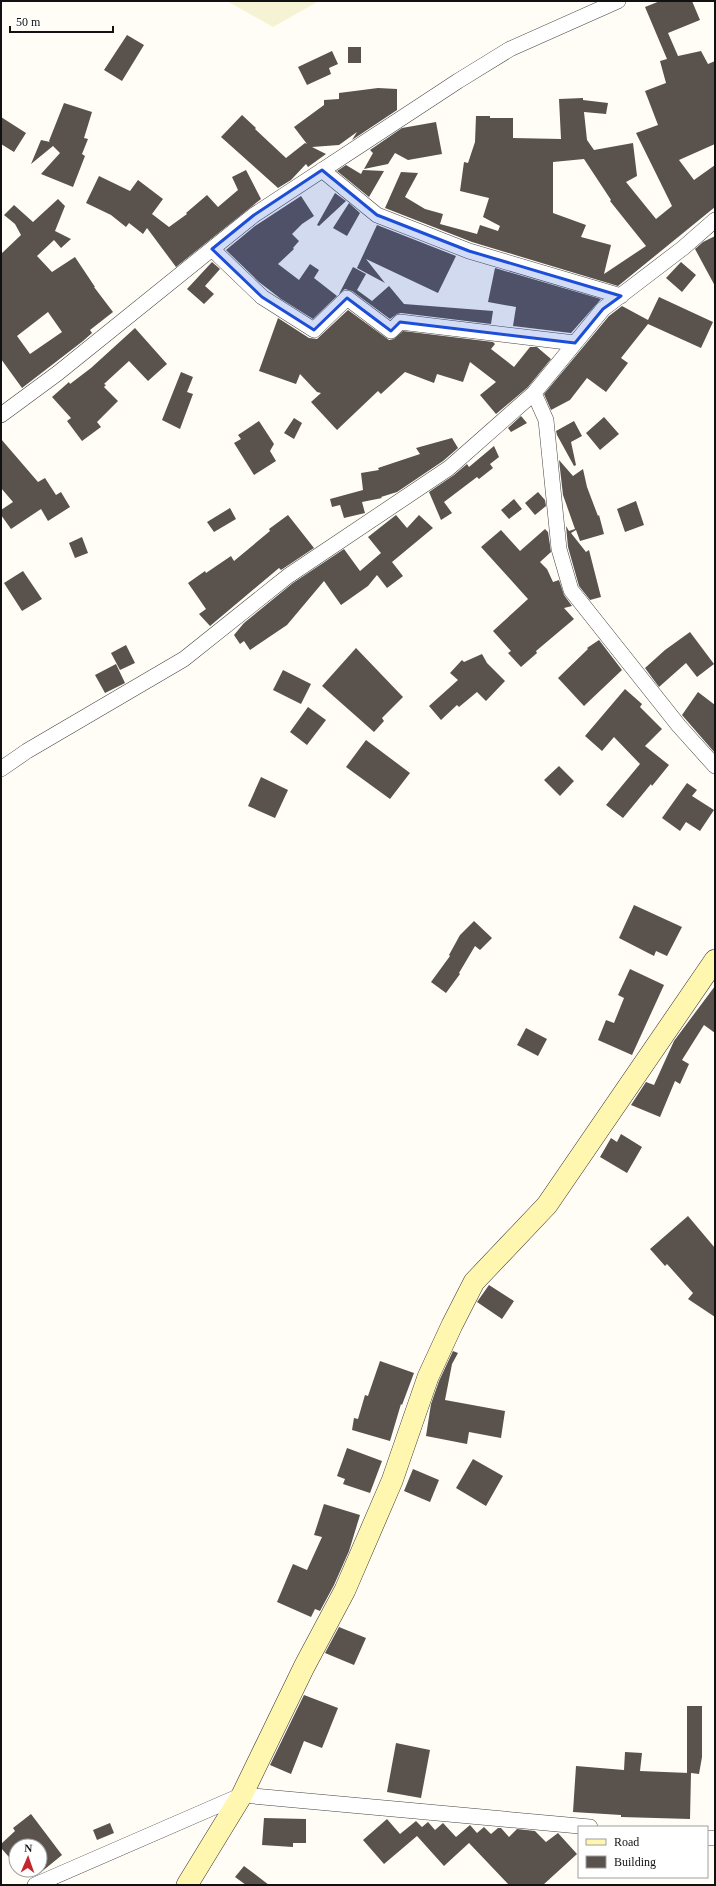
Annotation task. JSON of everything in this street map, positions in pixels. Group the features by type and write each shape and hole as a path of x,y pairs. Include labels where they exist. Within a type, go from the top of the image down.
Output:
{"street":[{"path":"1,416 58,373 254,215 458,81 510,49 618,1"},
{"path":"322,170 378,214 469,251 621,296"},
{"path":"1,769 28,751 184,659 288,576 449,468 534,392 603,309 682,248 715,220"},
{"path":"212,249 262,297 314,330 347,298 391,331 400,322 575,344"},
{"path":"534,392 546,420 559,549 571,590 679,726 715,766"},
{"path":"188,1885 242,1795 304,1667 345,1590 392,1481 428,1377 474,1282 546,1205 715,960"},
{"path":"35,1885 242,1795 579,1826"}],"highlighted area":[{"path":"322,170 377,215 469,251 621,296 603,309 575,343 400,322 391,331 347,298 314,330 262,297 212,249 254,215"}],"shaded area":[{"path":"227,1 319,1 273,27"}],"building":[{"path":"660,1 692,1 700,20 668,33 678,56 701,51 708,64 715,61 715,144 679,160 694,180 715,165 715,207 618,286 472,242 385,208 401,172 418,173 405,197 425,209 443,214 440,224 477,234 480,225 498,231 500,226 483,217 489,198 460,191 464,162 468,163 475,142 476,116 490,116 490,118 513,118 513,138 561,139 559,99 583,98 583,100 608,103 606,114 584,112 587,140 594,150 633,143 637,176 626,182 656,219 672,206 636,133 658,125 645,91 666,83 660,61 667,59 645,7","holes":["584,159 611,200 610,201 646,246 604,274 611,245 581,237 586,225 553,213 553,162"]},
{"path":"127,35 144,45 122,81 104,70"},
{"path":"348,47 361,47 361,63 348,63"},
{"path":"332,51 338,64 329,68 331,74 307,85 298,67"},
{"path":"378,88 397,89 397,110 352,140 357,132 339,145 312,147 326,154 308,167 306,164 291,180 278,188 221,137 242,115 286,158 305,143 307,144 294,127 324,105 324,100 339,99 339,93"},
{"path":"64,103 92,112 84,138 88,139 82,154 85,156 73,187 41,174 60,153 53,146 31,164 41,140 50,142 49,141"},
{"path":"1,117 26,133 14,152 1,144"},
{"path":"436,122 442,154 408,160 395,153 388,164 364,169 373,153 370,150 402,128"},
{"path":"346,165 361,174 363,170 384,171 369,197 337,171"},
{"path":"246,170 261,199 176,267 147,228 143,234 129,223 126,227 111,215 86,203 99,176 130,191 138,180 163,199 152,214 169,227 187,214 186,213 207,195 218,207 238,190 232,177"},
{"path":"335,193 346,201 319,226 317,225"},
{"path":"301,196 314,216 302,224 292,234 299,241 293,248 294,249 278,264 299,280 310,264 319,270 314,278 337,296 313,319 281,299 259,282 226,250 255,226"},
{"path":"58,199 65,206 55,231 71,239 61,248 54,240 37,256 52,272 75,257 94,287 113,312 90,330 92,333 83,341 22,388 1,359 1,254 21,235 15,224 4,215 14,205 33,222","holes":["48,312 62,332 30,354 17,336"]},
{"path":"349,203 360,213 347,236 333,228"},
{"path":"377,225 456,256 438,293 366,259 385,283 357,268"},
{"path":"715,236 715,286 695,249 703,242"},
{"path":"212,262 220,269 205,286 214,294 204,304 187,289"},
{"path":"681,262 696,275 682,292 666,278"},
{"path":"353,267 366,274 357,290 372,301 389,286 404,304 493,311 491,324 401,313 390,319 352,291 345,289 339,294"},
{"path":"495,268 601,299 571,333 513,326 516,307 488,302"},
{"path":"659,297 713,322 701,348 648,324 621,358 628,363 606,392 587,378 570,400 551,410 544,394 609,316 622,306 648,320"},
{"path":"348,310 389,340 394,339 403,331 493,342 495,344 491,349 514,367 530,347 537,347 551,359 528,387 496,414 480,395 496,382 470,362 463,382 437,374 434,383 405,372 381,394 378,391 337,430 311,402 321,393 317,392 300,374 296,384 259,371 278,318 309,338 317,339"},
{"path":"135,328 167,364 148,381 129,361 104,384 106,385 104,387 118,401 97,422 101,427 82,441 67,421 71,418 52,397 69,382 70,384 91,368"},
{"path":"181,372 193,377 187,392 193,394 180,429 162,420"},
{"path":"521,416 527,423 511,432 508,428"},
{"path":"604,417 619,434 600,450 586,433"},
{"path":"294,418 302,423 294,439 284,433"},
{"path":"259,421 274,444 270,451 276,461 254,475 234,443 241,439 238,435"},
{"path":"574,421 582,436 571,442 576,465 574,466 556,431"},
{"path":"452,438 458,448 443,461 397,492 381,497 382,498 362,502 365,513 344,518 340,505 332,507 330,499 363,490 361,473 379,470 378,468 420,454 416,448"},
{"path":"1,439 38,482 45,478 56,495 61,492 70,507 48,521 41,509 11,529 1,515 1,510 13,502 1,488"},
{"path":"494,446 499,457 490,464 493,468 479,479 477,477 444,502 452,513 441,520 429,492 467,464 469,467"},
{"path":"559,460 573,476 583,469 587,487 598,516 599,515 604,534 580,541 576,530 571,533 586,552 589,550 601,597 590,600 579,586 568,547 566,526 569,531 575,529 563,495"},
{"path":"538,492 545,500 546,506 535,515 525,503"},
{"path":"514,499 522,509 509,519 501,510"},
{"path":"636,501 644,525 625,532 617,509"},
{"path":"230,508 236,519 214,532 207,522"},
{"path":"288,515 314,548 281,570 279,568 210,626 199,614 206,609 188,583 231,556 234,561 270,531 269,529"},
{"path":"396,515 407,528 419,515 433,528 392,562 403,576 387,588 377,575 368,586 341,605 324,581 287,625 250,650 244,641 240,644 234,635 244,623 293,583 344,549 360,571 381,553 368,537"},
{"path":"545,529 548,532 551,552 540,562 547,569 553,582 559,580 564,595 572,606 564,608 574,619 536,651 537,653 521,667 508,653 511,651 493,631 528,599 481,547 501,530 520,551"},
{"path":"82,537 88,553 75,558 69,543"},
{"path":"23,571 42,599 22,611 4,583"},
{"path":"690,632 714,664 697,677 686,663 659,687 645,668 665,650"},
{"path":"599,640 622,670 584,706 558,678 588,649 587,648"},
{"path":"126,645 135,663 120,670 111,653"},
{"path":"356,648 403,697 382,718 384,721 374,732 322,686"},
{"path":"482,654 487,663 505,681 486,701 477,692 459,707 457,705 441,720 429,706 458,680 450,673 462,660 464,662"},
{"path":"116,664 125,683 105,693 95,675"},
{"path":"283,670 311,684 301,704 273,690"},
{"path":"625,689 642,704 640,707 662,729 645,746 669,765 623,818 606,805 640,764 614,737 602,751 585,736"},
{"path":"698,692 715,705 715,753 682,715"},
{"path":"308,707 326,720 307,745 290,732"},
{"path":"366,740 410,773 390,799 346,767"},
{"path":"559,766 574,781 560,796 544,780"},
{"path":"261,777 288,790 275,818 248,806"},
{"path":"687,783 697,790 692,796 714,810 700,831 686,822 680,831 662,818"},
{"path":"634,905 682,927 667,956 656,951 654,956 619,938"},
{"path":"474,921 492,938 480,950 475,946 459,973 460,974 446,993 431,982 450,956 449,955 460,935"},
{"path":"630,969 664,985 632,1055 598,1040 606,1020 614,1023 624,998 618,995"},
{"path":"715,986 715,1033 704,1025 682,1060 689,1064 680,1084 675,1081 660,1117 631,1105 646,1082 654,1085 674,1041"},
{"path":"526,1028 547,1039 538,1056 517,1045"},
{"path":"621,1134 642,1147 627,1173 600,1157 611,1138 617,1142"},
{"path":"688,1216 715,1248 715,1317 688,1299 693,1293 667,1264 665,1266 650,1249"},
{"path":"489,1285 514,1301 502,1319 477,1302"},
{"path":"453,1351 458,1353 452,1364 445,1400 505,1411 501,1438 469,1432 467,1444 426,1436 431,1404 439,1381"},
{"path":"380,1361 414,1373 402,1405 401,1404 390,1441 352,1430 354,1418 358,1419 365,1395 368,1396"},
{"path":"347,1448 382,1461 370,1493 343,1484 345,1479 337,1476"},
{"path":"473,1459 503,1476 486,1506 456,1488"},
{"path":"413,1469 439,1480 430,1502 404,1491"},
{"path":"324,1504 360,1515 349,1551 334,1585 320,1611 315,1609 311,1617 277,1602 293,1564 307,1570 322,1537 314,1535"},
{"path":"339,1627 366,1638 354,1665 325,1653"},
{"path":"304,1695 338,1708 322,1748 304,1741 291,1774 270,1765"},
{"path":"687,1706 702,1706 702,1757 699,1774 691,1773 690,1819 621,1817 621,1815 573,1812 576,1766 624,1770 625,1752 642,1753 640,1771 687,1773"},
{"path":"396,1743 430,1750 421,1798 387,1792"},
{"path":"31,1814 62,1855 48,1866 48,1838 8,1838 8,1856 1,1848 1,1844 15,1831 13,1828"},
{"path":"264,1818 306,1819 306,1843 293,1843 293,1847 262,1845"},
{"path":"387,1819 400,1834 416,1821 422,1827 428,1822 435,1830 443,1823 456,1837 470,1825 477,1833 484,1827 491,1834 498,1828 501,1828 509,1837 517,1829 535,1831 546,1842 558,1833 577,1854 543,1885 509,1885 469,1843 444,1866 417,1836 384,1864 363,1840"},
{"path":"110,1823 114,1833 97,1840 93,1830"},
{"path":"244,1866 269,1885 246,1885 235,1877"}]}
